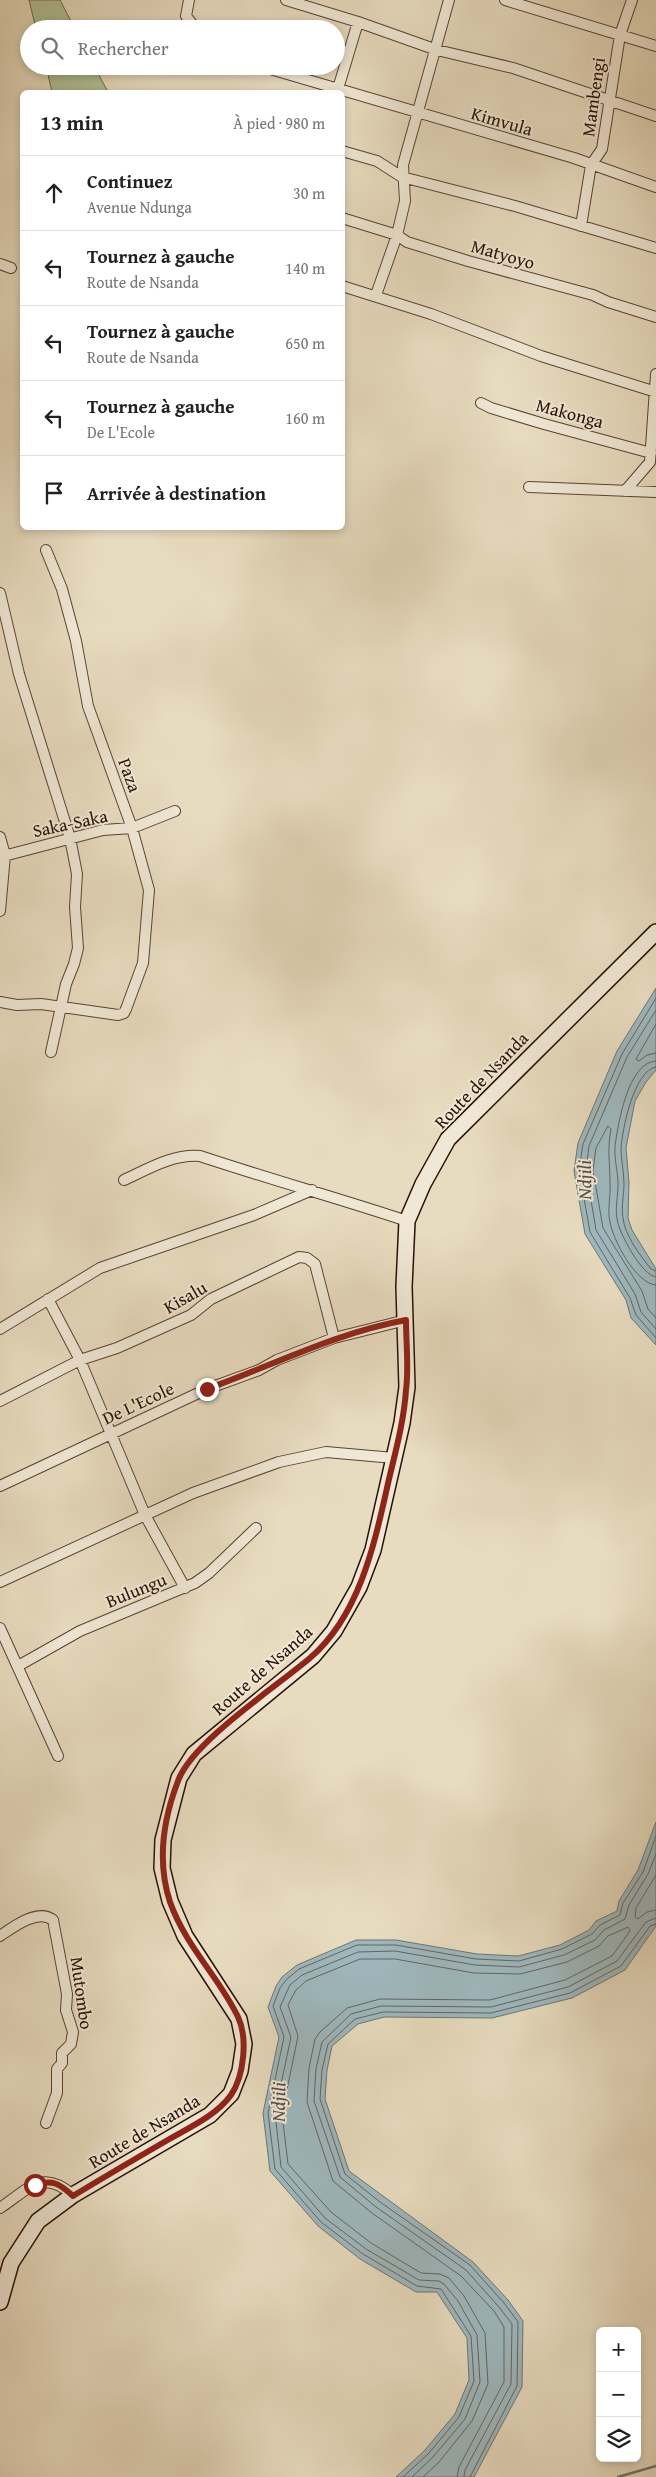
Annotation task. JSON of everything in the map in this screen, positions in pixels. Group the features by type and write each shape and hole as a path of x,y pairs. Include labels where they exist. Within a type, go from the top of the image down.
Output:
{"street":[{"path":"189,0 186,16 189,20"},
{"path":"286,0 358,22 436,50 513,68 656,116"},
{"path":"376,295 398,235 405,201 402,177 403,165 420,114 449,0"},
{"path":"505,0 656,46"},
{"name":"Mambengi","path":"581,226 591,165 602,150 620,35 632,0"},
{"path":"345,67 358,22"},
{"name":"Kimvula","path":"288,75 335,90"},
{"path":"338,90 343,75"},
{"name":"Kimvula","path":"345,93 574,158 656,187"},
{"path":"345,153 376,161 402,177 515,206 656,248"},
{"name":"Matyoyo","path":"345,219 398,235 407,242 468,262 593,295 608,302 656,317"},
{"path":"0,264 12,268"},
{"path":"345,287 376,295 550,359 655,392"},
{"path":"625,491 652,459 656,374"},
{"name":"Makonga","path":"481,403 491,408 652,459"},
{"path":"529,487 656,492"},
{"name":"Paza","path":"46,550 62,589 76,640 88,706 132,828 142,860 149,896 143,963 124,1013 118,1015 62,1007"},
{"path":"0,593 19,674 70,838 77,874 75,907 78,948 66,984 51,1052"},
{"name":"Saka-Saka","path":"3,856 103,830 132,828 175,811"},
{"path":"0,837 3,856 0,911"},
{"name":"Route de Nsanda","path":"0,2302 11,2263 38,2221 73,2196 210,2115 231,2094 240,2071 244,2044 239,2019 185,1936 170,1901 162,1868 163,1840 169,1809 179,1778 194,1754 313,1656 334,1631 359,1587 373,1550 402,1423 407,1387 404,1287 407,1221 423,1184 448,1139 656,932"},
{"path":"0,1002 62,1007"},
{"path":"124,1180 174,1158 186,1155 200,1156 280,1183 312,1190 407,1221"},
{"path":"0,1329 100,1268 254,1215 312,1190"},
{"name":"Kisalu","path":"0,1401 80,1360 117,1348 191,1315 211,1299 298,1258 307,1258 315,1264 334,1338"},
{"path":"48,1299 80,1360 145,1515 185,1588"},
{"name":"De L'Ecole","path":"0,1486 207,1389 258,1370 277,1360 334,1338 406,1320"},
{"path":"0,1582 193,1493 279,1462 326,1452 394,1458"},
{"name":"Bulungu","path":"18,1666 80,1631 166,1594 185,1588 209,1572 256,1528"},
{"path":"0,1628 58,1756"},
{"name":"Mutombo","path":"0,1936 16,1926 41,1916 48,1916 54,1920 66,1994 66,2010 73,2032 71,2044 62,2053 62,2063 57,2069 57,2093 46,2123"},
{"path":"0,2208 35,2185 45,2182 60,2184 73,2196"}],"green space":[{"path":"29,0 60,0 70,20 34,20"},
{"path":"48,75 99,75 107,90 52,90"}],"water":[{"name":"Ndjili","path":"656,988 656,1070 646,1082 635,1101 626,1148 629,1182 628,1218 632,1230 656,1269 656,1345 631,1318 626,1300 585,1234 574,1171 578,1143 617,1051"},
{"name":"Ndjili","path":"656,1822 656,1926 625,1970 572,1998 492,2018 384,2017 358,2024 332,2046 327,2070 325,2099 349,2171 473,2262 508,2300 523,2321 522,2387 474,2477 396,2477 425,2450 455,2414 469,2380 467,2338 437,2292 416,2292 360,2259 318,2226 270,2171 263,2113 279,2037 268,2007 276,1986 282,1977 297,1965 356,1940 396,1940 477,1954 518,1956 560,1945 589,1930 596,1921 617,1911 619,1901 638,1870"}],"waterway":[{"path":"618,2477 656,2466"}],"route":[{"path":"35,2185 45,2182 60,2184 73,2196 210,2115 231,2094 240,2071 244,2044 239,2019 185,1936 170,1901 162,1868 163,1840 169,1809 179,1778 194,1754 313,1656 334,1631 359,1587 373,1550 402,1423 407,1387 406,1320 334,1338 207,1389"}]}
